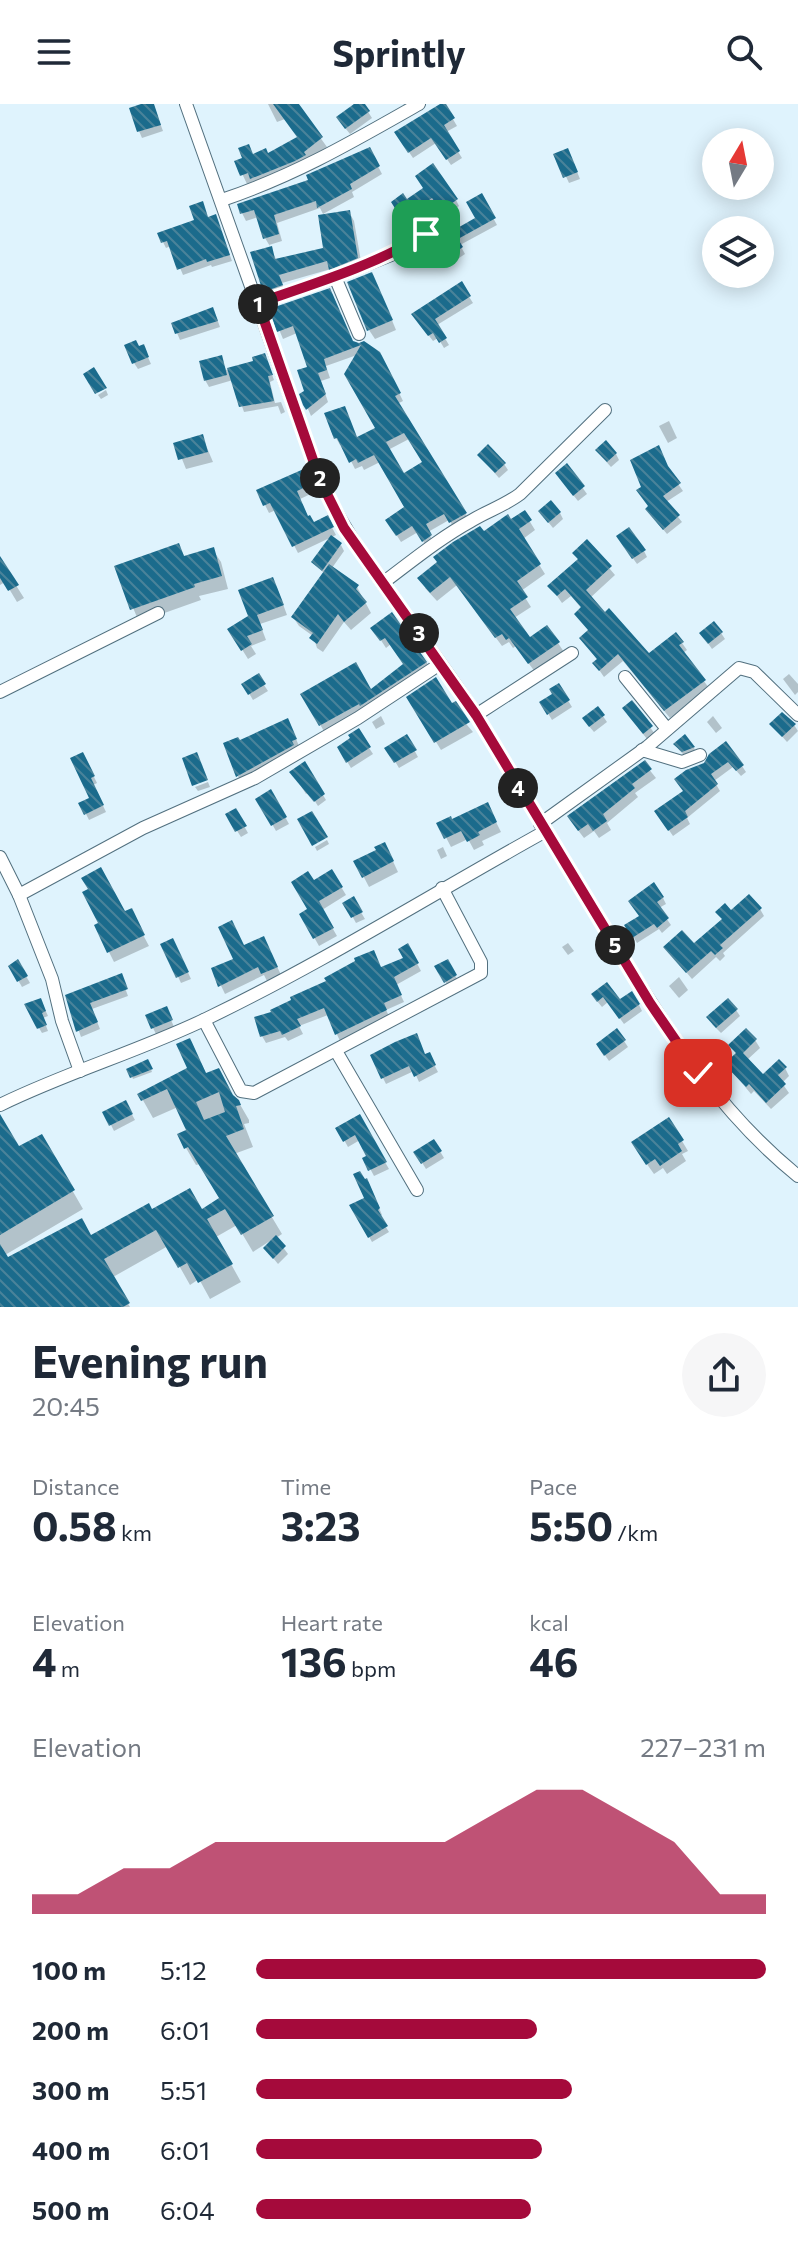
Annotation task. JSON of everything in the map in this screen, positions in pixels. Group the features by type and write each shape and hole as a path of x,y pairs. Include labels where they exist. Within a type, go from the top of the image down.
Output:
{"street":[{"path":"186,104 320,480 344,528 476,715 650,1003 698,1073 754,1137 798,1176"},
{"path":"222,200 264,186 317,162 419,104"},
{"path":"258,303 391,255 450,221"},
{"path":"335,277 359,334"},
{"path":"384,582 441,539 513,500 605,410"},
{"path":"0,692 158,613"},
{"path":"476,715 572,653"},
{"path":"19,895 143,828 266,772 358,718 440,664"},
{"path":"0,1105 31,1088 160,1041 275,986 442,888 542,828 642,750 739,668 754,672 798,715"},
{"path":"625,677 667,729"},
{"path":"642,750 682,762 700,755"},
{"path":"0,857 19,895 52,979 62,1021 80,1071"},
{"path":"204,1020 241,1091 261,1091 482,971 481,962 442,888"},
{"path":"336,1051 417,1190"}],"building":[{"path":"154,104 161,125 137,132 129,108"},
{"path":"273,104 299,104 323,137 304,152 306,155 295,161 250,179 248,173 240,176 234,161 242,158 238,148 249,144 253,154 266,148 268,153 297,137"},
{"path":"354,104 365,104 370,111 345,129 336,117"},
{"path":"440,104 446,104 455,118 444,125 460,151 446,160 431,138 408,153 394,132"},
{"path":"370,147 380,166 350,184 352,189 317,208 316,201 274,215 279,234 263,239 254,210 240,214 237,204 308,180 306,175"},
{"path":"568,148 578,172 563,178 553,154"},
{"path":"433,163 458,199 441,211 432,198 412,212 408,206 398,213 391,202 403,193 407,199 423,188 415,176"},
{"path":"482,193 496,218 458,239 463,247 445,259 433,242 475,218 466,202"},
{"path":"203,201 208,217 216,214 230,255 207,262 206,259 177,270 167,241 161,243 157,233 194,220 189,206"},
{"path":"350,210 358,258 329,270 327,261 279,275 283,285 263,292 250,252 272,246 275,259 323,248 318,215"},
{"path":"372,272 393,320 367,331 347,282"},
{"path":"462,281 471,296 435,319 447,338 439,343 433,333 428,336 411,314"},
{"path":"330,288 353,341 364,341 380,352 401,393 395,396 467,513 449,523 444,514 426,524 432,535 422,542 412,526 396,536 385,520 404,507 374,455 358,463 356,459 349,463 337,438 334,439 324,413 345,406 357,437 375,428 344,374 361,345 324,359 327,370 318,373 326,394 306,410 299,394 304,391 297,370 307,367 293,326 277,332 269,309","holes":["404,433 422,462 404,473 386,442"]},
{"path":"213,307 218,321 175,334 171,323"},
{"path":"136,340 139,346 144,344 149,357 132,364 124,345"},
{"path":"265,353 273,375 268,376 274,401 239,407 227,368 253,361 252,357"},
{"path":"222,355 227,375 204,381 199,361"},
{"path":"94,367 107,388 95,394 83,374"},
{"path":"203,434 208,452 178,460 173,443"},
{"path":"606,440 617,453 607,462 595,450"},
{"path":"488,444 506,463 495,473 477,455"},
{"path":"659,445 668,466 681,483 663,496 680,515 663,530 645,509 648,506 636,490 641,487 630,460"},
{"path":"567,463 585,486 573,496 555,473"},
{"path":"306,468 312,484 297,491 308,516 314,522 328,515 334,527 292,547 270,503 263,506 256,490"},
{"path":"551,500 561,512 548,523 538,511"},
{"path":"525,510 532,520 519,529 541,564 517,581 528,597 510,609 530,637 547,625 560,642 528,664 509,638 506,640 502,634 495,638 450,577 430,593 417,578 437,562 433,557 453,542 480,526 484,531 508,514 511,519"},
{"path":"629,527 646,550 632,559 616,536"},
{"path":"331,535 342,543 322,571 311,562"},
{"path":"587,539 612,566 586,590 605,612 609,608 649,653 676,632 684,642 679,645 706,680 664,711 618,654 599,671 592,663 597,659 579,638 588,630 574,614 581,607 565,589 557,596 547,586 578,559 572,553"},
{"path":"179,543 184,556 214,547 222,576 130,610 114,566"},
{"path":"0,556 19,585 8,591 0,578"},
{"path":"329,564 359,585 356,589 367,602 344,622 338,614 317,644 309,638 313,633 291,617"},
{"path":"273,577 284,605 257,615 263,630 247,636 252,644 241,651 227,629 248,616 238,590"},
{"path":"392,612 427,662 360,706 319,726 300,694 356,662 371,689 403,664 385,638 380,641 370,628"},
{"path":"714,621 723,632 708,644 699,633"},
{"path":"259,673 266,684 248,695 241,684"},
{"path":"436,677 452,703 456,701 470,722 434,743 406,697"},
{"path":"559,683 570,700 547,715 539,702 552,694 549,689"},
{"path":"632,700 653,726 643,734 622,708"},
{"path":"598,706 605,715 589,727 582,718"},
{"path":"782,712 796,724 782,737 769,724"},
{"path":"288,718 297,739 292,741 294,745 236,777 223,743 238,737 240,740"},
{"path":"359,728 371,747 346,763 337,747"},
{"path":"407,734 417,750 394,763 384,748"},
{"path":"685,734 695,747 682,752 673,744"},
{"path":"726,741 744,765 736,771 728,762 711,774 718,784 685,811 688,817 668,831 654,811 683,791 674,779 704,763 709,754"},
{"path":"83,752 104,805 84,815 78,803 89,798 70,758"},
{"path":"197,752 208,780 192,786 182,758"},
{"path":"645,760 652,769 632,784 635,788 603,814 607,821 593,831 588,824 578,831 567,816"},
{"path":"305,761 325,794 314,802 289,772"},
{"path":"271,789 287,817 271,826 255,799"},
{"path":"488,802 497,822 467,842 461,831 444,839 436,823"},
{"path":"236,808 247,826 235,832 225,814"},
{"path":"312,811 328,837 312,846 297,819"},
{"path":"385,842 394,861 362,878 353,861"},
{"path":"101,867 125,911 132,908 145,935 107,953 94,925 98,923 82,892 88,889 81,878"},
{"path":"332,869 343,887 319,901 334,928 313,939 299,914 307,909 291,882 308,871 314,880"},
{"path":"654,882 664,897 657,902 669,918 657,928 654,924 632,938 624,925 639,916 628,901"},
{"path":"749,894 762,908 720,945 723,948 715,955 711,951 686,973 663,947 682,930 694,943 722,919 715,912 725,903 731,910"},
{"path":"354,896 363,912 351,918 342,903"},
{"path":"232,920 244,945 264,936 278,967 261,974 258,967 218,987 211,968 233,959 218,927"},
{"path":"173,938 189,972 176,978 160,944"},
{"path":"408,943 419,963 394,977 402,995 384,1003 387,1010 335,1035 324,1008 297,1019 301,1026 282,1035 280,1031 260,1037 254,1017 271,1012 291,1000 290,997 326,981 324,978 355,961 354,958 374,950 381,967 403,958 398,949"},
{"path":"18,959 28,976 17,982 8,966"},
{"path":"448,959 457,975 444,983 434,966"},
{"path":"122,973 128,989 90,1003 98,1022 76,1032 65,995"},
{"path":"607,982 620,999 632,991 640,1004 619,1019 603,997 597,1002 591,994"},
{"path":"41,998 47,1025 37,1029 24,1004"},
{"path":"728,998 738,1009 716,1028 706,1017"},
{"path":"167,1006 173,1020 151,1029 145,1015"},
{"path":"617,1028 626,1040 604,1056 596,1044"},
{"path":"746,1028 757,1039 743,1053 763,1074 779,1059 787,1067 778,1075 786,1084 766,1103 724,1064 736,1053 728,1045"},
{"path":"417,1033 425,1054 430,1052 436,1065 414,1077 409,1066 381,1079 370,1055"},
{"path":"190,1038 206,1073 219,1068 233,1095 239,1100 241,1105 236,1106 244,1129 226,1136 274,1216 241,1235 225,1209 207,1219 233,1264 198,1283 187,1263 178,1268 156,1230 104,1259 130,1303 123,1307 0,1307 0,1244 8,1257 82,1218 91,1235 149,1203 152,1209 190,1188 202,1209 219,1198 188,1147 184,1149 177,1134 186,1130 167,1089 141,1101 137,1094 187,1068 176,1044","holes":["219,1092 225,1112 204,1120 196,1102"]},
{"path":"148,1059 153,1069 130,1078 126,1069"},
{"path":"126,1100 133,1114 109,1126 102,1112"},
{"path":"0,1114 19,1146 42,1134 75,1190 0,1235"},
{"path":"360,1114 387,1162 368,1171 362,1158 366,1156 355,1135 343,1142 335,1128"},
{"path":"669,1117 684,1140 678,1144 682,1151 660,1166 655,1159 646,1165 631,1142"},
{"path":"434,1139 442,1151 421,1164 413,1152"},
{"path":"360,1171 367,1178 380,1208 378,1210 388,1226 368,1238 349,1205 364,1198 353,1174"},
{"path":"276,1235 286,1246 273,1259 263,1248"}],"route":[{"path":"426,234 391,255 258,303 320,480 344,528 476,715 650,1003 698,1073"}]}
